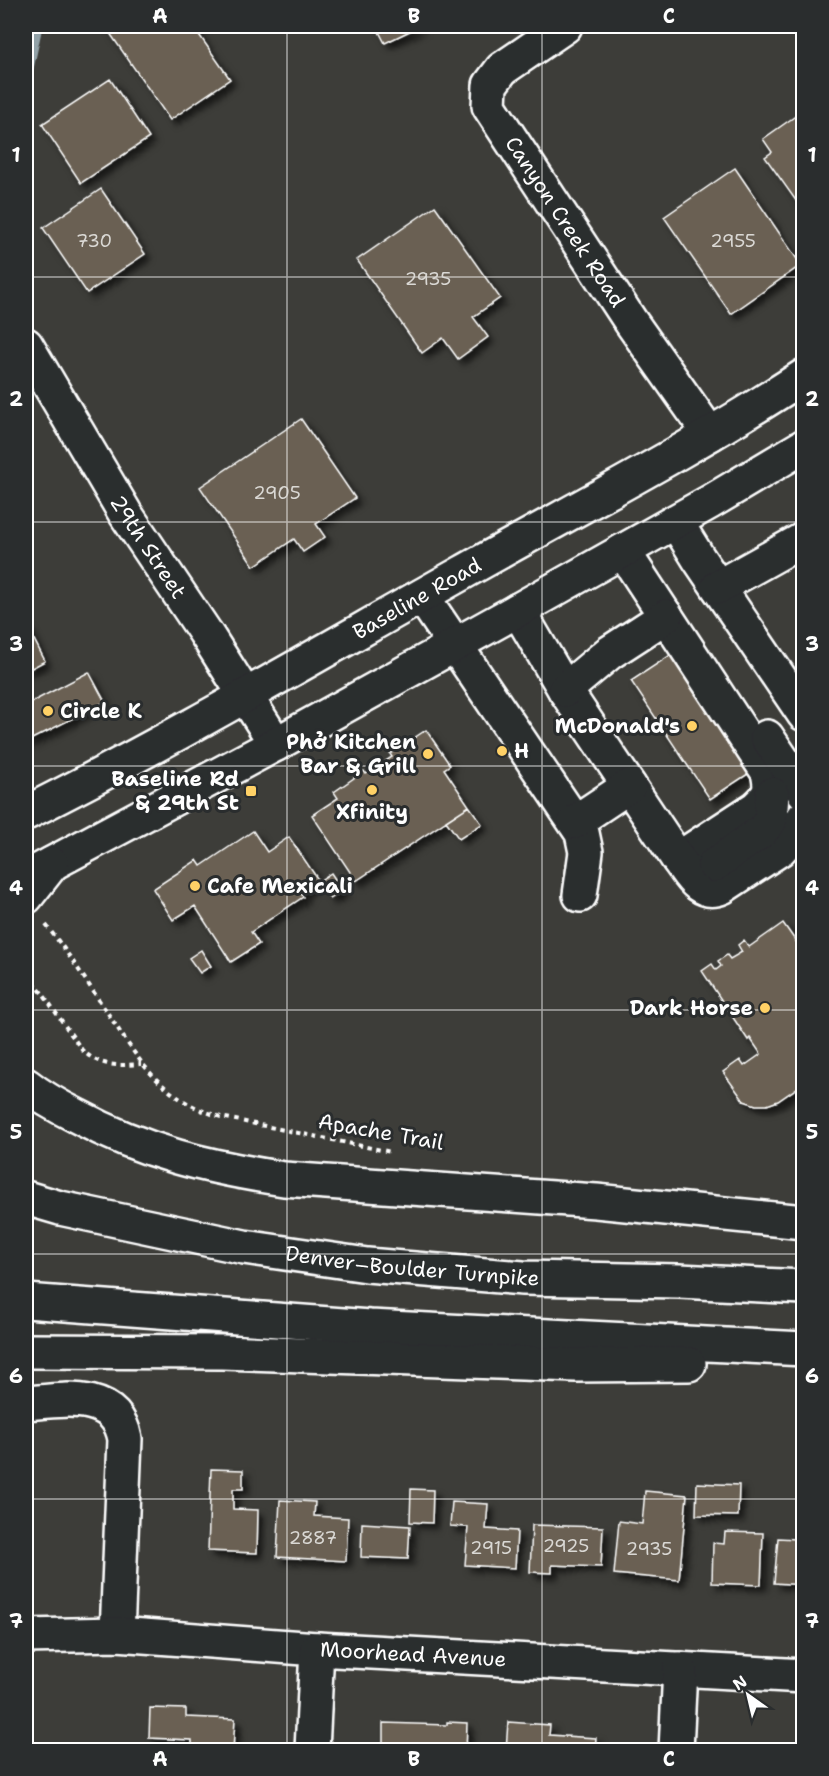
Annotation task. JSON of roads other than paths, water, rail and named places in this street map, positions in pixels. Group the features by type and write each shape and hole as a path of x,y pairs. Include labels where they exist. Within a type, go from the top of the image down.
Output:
{"main road":[{"name":"Canyon Creek Road","path":"565,26 502,69 490,85 489,106 631,322 710,434"},
{"name":"29th Street","path":"26,345 125,513 276,744"},
{"name":"Baseline Road","path":"26,813 145,750 422,596 710,434 804,376"},
{"path":"26,897 39,871 276,744 518,610 676,522 804,446"},
{"path":"676,522 804,714"},
{"path":"718,587 804,539"},
{"path":"623,551 768,772 771,786 767,797 756,808 686,869"},
{"path":"422,596 575,822 585,843 586,852 580,895"},
{"path":"518,610 565,690 629,786 686,869 707,890 714,891 722,887 780,849 804,817"},
{"path":"565,690 609,653 666,616"},
{"path":"666,616 696,631 804,792"},
{"path":"575,822 629,786"},
{"path":"26,1065 67,1111"},
{"path":"26,1085 67,1111 123,1139 183,1160 233,1171 284,1179 596,1201 804,1222"},
{"name":"Denver–Boulder Turnpike","path":"26,1198 60,1208 244,1247 367,1265 523,1278 679,1281 804,1287"},
{"path":"26,1301 370,1327 804,1349"},
{"path":"26,1351 222,1352 576,1365 804,1364"},
{"path":"26,1403 86,1401 96,1403 110,1412 123,1428 125,1439 123,1528 117,1634"},
{"name":"Moorhead Avenue","path":"26,1636 117,1634 317,1649 804,1676"},
{"path":"312,1750 317,1649"},
{"path":"676,1750 680,1669"}],"waterway":[{"path":"26,83 38,26"}],"place":[{"name":"Circle K","path":"48,711"},
{"name":"McDonald's","path":"692,726"},
{"name":"H","path":"502,751"},
{"name":"Phở Kitchen Bar & Grill","path":"428,754"},
{"name":"Xfinity","path":"372,790"},
{"name":"Baseline Rd & 29th St","path":"251,791"},
{"name":"Cafe Mexicali","path":"195,886"},
{"name":"Dark Horse","path":"765,1008"}]}
